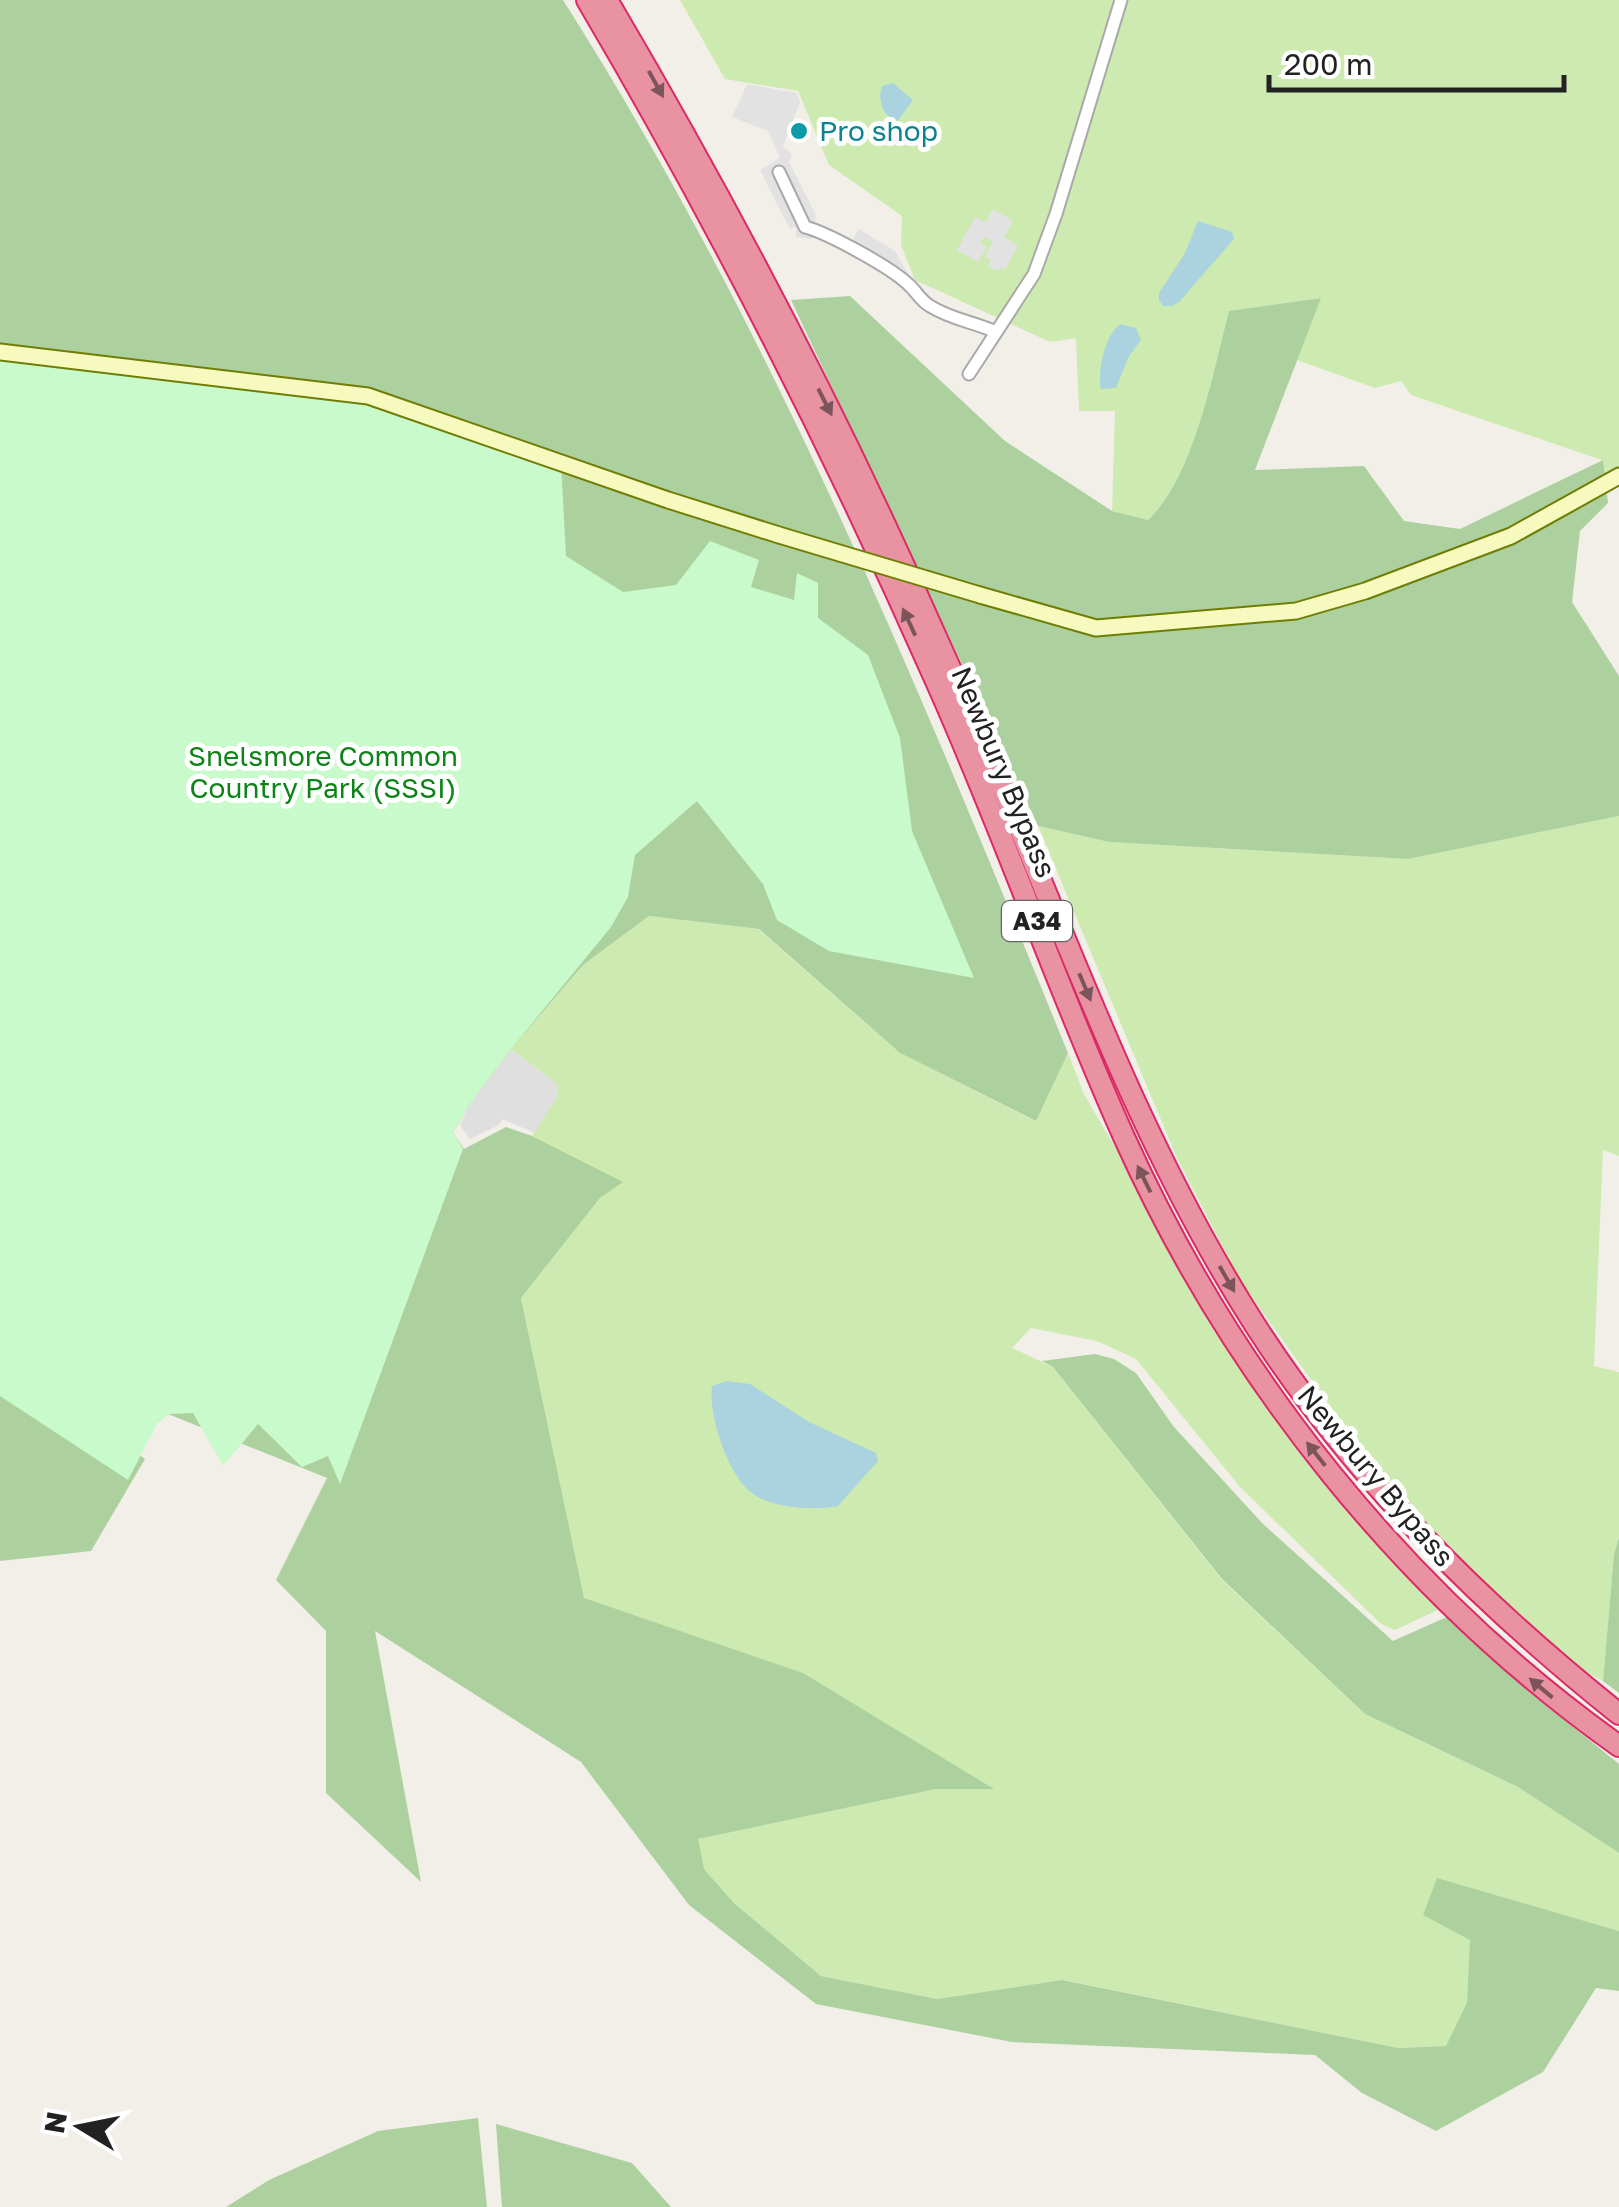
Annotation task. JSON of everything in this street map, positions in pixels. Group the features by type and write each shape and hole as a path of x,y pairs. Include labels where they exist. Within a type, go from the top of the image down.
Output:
{"highway":[{"name":"Newbury Bypass","path":"586,0 771,335 864,523 1004,839 1124,1137 1164,1220 1223,1324 1318,1458 1416,1569 1546,1693 1619,1746"},
{"name":"Newbury Bypass","path":"608,0 720,202 867,486 984,745 1134,1102 1232,1287 1307,1400 1416,1532 1512,1625 1619,1714"}],"main road":[{"path":"0,352 368,396 668,500 1096,628 1296,611 1511,536 1619,476"}],"street":[{"path":"969,374 1034,274 1121,0"},
{"path":"779,172 805,227 821,231 897,275 924,303 946,316 973,321 996,332"}],"shaded area":[{"path":"747,84 797,93 800,102 783,147 792,154 789,162 816,215 813,239 796,237 796,227 790,229 760,170 780,158 768,131 732,117"},
{"path":"993,209 1013,221 1004,237 1018,246 1005,269 1001,267 998,271 988,266 991,260 985,256 993,242 985,237 980,243 987,247 978,262 957,250 975,217 986,222"},
{"path":"859,229 895,251 910,277 902,283 848,250"},
{"path":"511,1049 557,1084 558,1096 535,1133 502,1119 499,1125 470,1139 460,1125 469,1105"}],"green space":[{"path":"0,0 563,0 639,125 776,383 899,649 1068,1053 1036,1121 900,1053 759,929 649,916 583,965 511,1049 453,1133 464,1149 506,1127 623,1182 600,1198 521,1298 584,1598 803,1673 994,1789 936,1789 698,1839 704,1869 735,1904 821,1976 937,1999 1062,1980 1398,2048 1446,2046 1467,2002 1470,1940 1423,1915 1437,1878 1619,1931 1619,1991 1596,1988 1543,2072 1436,2131 1362,2093 1315,2055 1012,2042 816,2004 689,1905 581,1762 375,1631 421,1882 326,1793 326,1631 276,1580 327,1478 168,1414 145,1433 0,457"},
{"path":"680,0 1619,0 1619,476 1603,483 1602,460 1411,395 1401,381 1375,388 1297,360 1320,298 1229,312 1200,422 1178,478 1148,520 1112,511 1115,411 1079,411 1076,338 1050,342 915,280 901,245 902,216 829,165 798,91 725,79"},
{"path":"850,296 1005,441 1112,511 1148,520 1178,478 1190,451 1229,311 1321,298 1255,470 1364,466 1404,521 1460,529 1603,460 1608,503 1580,531 1572,602 1619,676 1619,816 1408,859 1109,842 1038,826 791,300"},
{"name":"Snelsmore Common Country Park (SSSI)","path":"0,352 340,391 561,463 566,556 623,592 676,585 710,541 759,560 751,587 794,600 797,573 818,583 818,618 868,655 900,738 912,831 974,978 829,951 777,920 763,884 697,801 635,855 628,897 611,927 511,1049 453,1133 463,1149 340,1484 328,1456 302,1467 258,1424 223,1466 193,1413 168,1414 158,1422 128,1480 0,1396"},
{"path":"1619,816 1619,1156 1603,1150 1594,1366 1619,1372 1619,1537 1614,1554 1603,1681 1582,1670 1489,1586 1381,1477 1241,1282 1177,1158 1038,826 1109,842 1408,859"},
{"path":"649,916 758,929 900,1053 1035,1121 1068,1053 1084,1094 1200,1308 1293,1443 1442,1608 1395,1630 1381,1624 1240,1487 1136,1359 1097,1341 1031,1328 1012,1348 1053,1367 1222,1580 1365,1714 1518,1787 1619,1853 1619,1931 1437,1879 1471,1940 1467,2002 1446,2046 1398,2048 1063,1980 937,1999 821,1976 735,1904 704,1869 697,1839 936,1789 992,1788 584,1599 521,1298 600,1198 622,1182 532,1136 558,1096 557,1084 511,1049 583,965"},
{"path":"0,1354 145,1459 91,1551 0,1561"},
{"path":"1095,1354 1114,1359 1136,1373 1174,1427 1263,1524 1393,1641 1449,1616 1513,1678 1619,1764 1619,1853 1518,1787 1365,1714 1222,1579 1053,1367 1042,1361"},
{"path":"1619,1537 1619,1693 1603,1681 1614,1554"},
{"path":"478,2118 487,2207 226,2207 269,2180 378,2131"},
{"path":"496,2124 632,2163 671,2207 502,2207"}],"water":[{"path":"893,83 913,100 898,121 888,116 881,102 882,86"},
{"path":"1198,221 1232,232 1234,239 1179,302 1163,306 1159,293 1185,253"},
{"path":"1120,324 1136,328 1141,340 1129,356 1116,388 1101,389 1103,354"},
{"path":"727,1381 750,1384 809,1422 876,1453 878,1461 838,1506 794,1507 761,1499 735,1474 717,1428 712,1386"}],"place":[{"name":"Pro shop","path":"799,131"}]}
